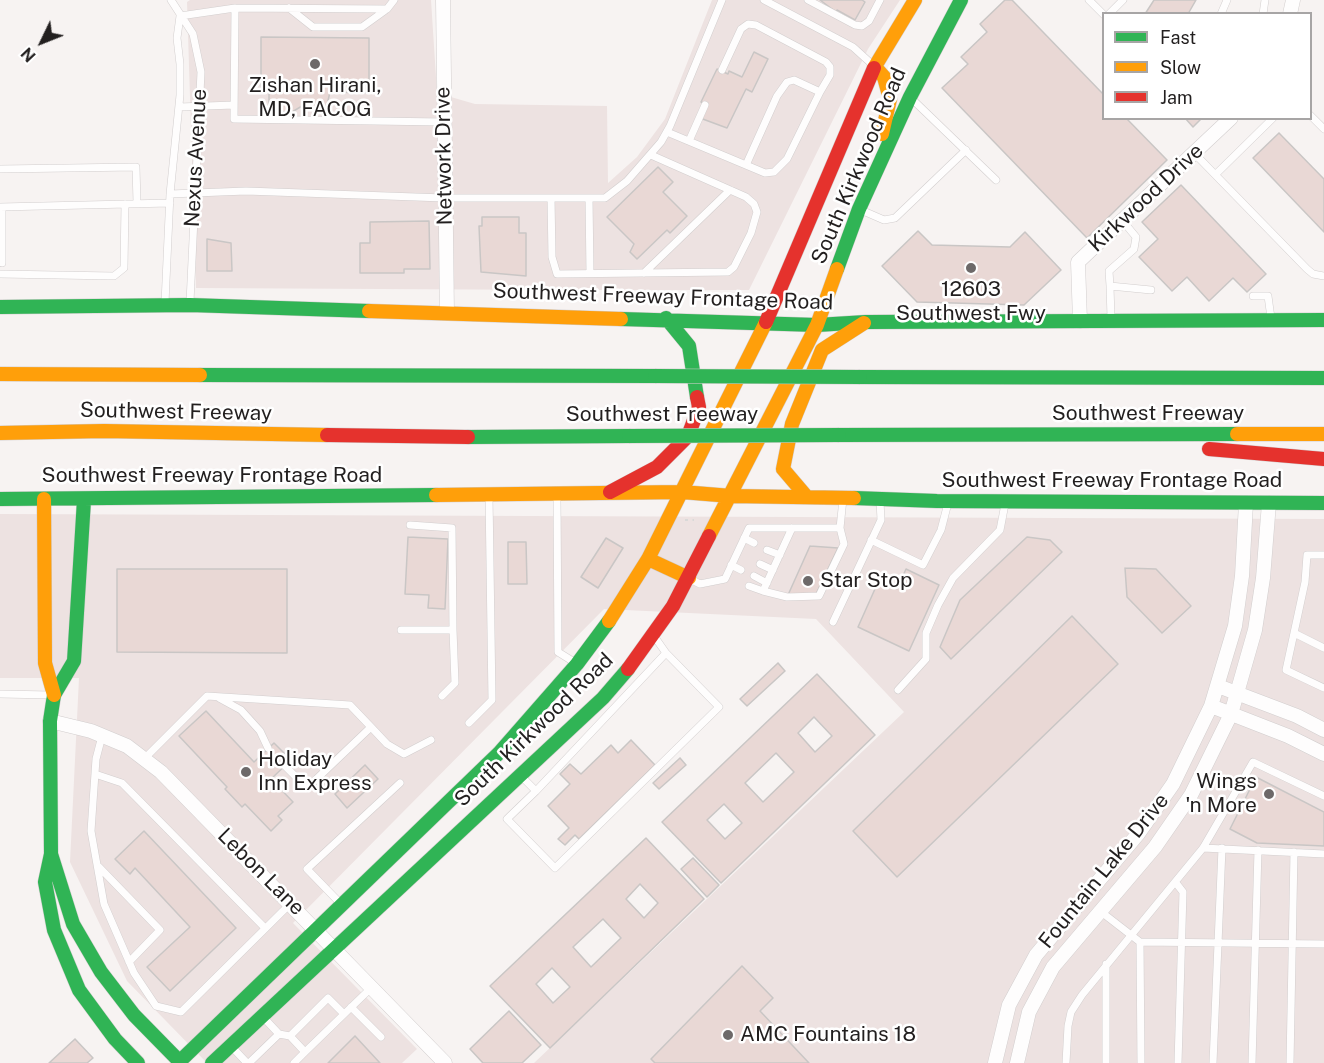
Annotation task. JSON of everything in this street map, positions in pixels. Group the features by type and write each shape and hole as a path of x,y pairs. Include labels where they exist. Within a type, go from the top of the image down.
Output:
{"main road":[{"name":"South Kirkwood Road","path":"212,1063 603,698 653,635 690,578 817,325 859,209 878,165 910,97 961,0"},
{"name":"South Kirkwood Road","path":"180,1062 499,753 577,664 621,605 648,559 766,322 875,67 913,3"},
{"path":"910,97 898,86 892,64 913,21 913,3"},
{"path":"875,67 884,77 890,99 888,117 876,150 878,165"},
{"name":"Southwest Freeway Frontage Road","path":"0,307 190,305 666,318 817,325 866,322 1324,320"},
{"path":"608,493 657,466 688,436 699,407 689,346 666,318"},
{"path":"806,496 783,469 792,424 822,350 866,322"},
{"name":"Southwest Freeway","path":"0,374 1324,378"},
{"name":"Southwest Freeway","path":"0,433 104,431 436,437 1324,434"},
{"path":"1071,435 1324,459"},
{"name":"Southwest Freeway Frontage Road","path":"0,499 84,500 682,492 731,496 806,496 880,500 1324,503"},
{"path":"44,499 45,663 54,695"},
{"path":"84,500 74,661 54,695 50,721 51,854 45,882 54,930 78,990 115,1039 138,1063"},
{"path":"648,559 690,578"},
{"path":"51,854 73,924 101,972 134,1015 180,1062"}],"street":[{"name":"Network Drive","path":"443,0 447,312"},
{"name":"Kirkwood Drive","path":"1080,321 1078,262 1229,120"},
{"name":"Fountain Lake Drive","path":"995,1063 1009,1005 1036,955 1138,834 1173,784 1211,706 1235,626 1242,576 1246,503"},
{"name":"Fountain Lake Drive","path":"1017,1063 1029,1012 1053,967 1155,847 1191,795 1231,714 1255,630 1263,578 1269,503"},
{"path":"1218,686 1324,730"},
{"path":"1211,706 1324,754"},
{"name":"Lebon Lane","path":"50,721 127,746 161,772 317,929 445,1063"},
{"path":"1084,897 1100,911"}],"lane":[{"name":"Nexus Avenue","path":"171,0 193,34 201,72 193,193 190,305"},
{"path":"289,8 313,27 362,27 387,9 394,0"},
{"path":"170,194 246,192 444,198 605,198 627,181 651,155 667,132 722,0"},
{"path":"764,0 853,47 875,67"},
{"path":"808,0 855,25 862,26 869,21 880,0"},
{"path":"1089,0 1102,13"},
{"path":"1111,12 1123,0"},
{"path":"235,8 234,119 443,122"},
{"path":"180,16 235,8 387,9"},
{"name":"Nexus Avenue","path":"165,305 170,194 179,107 180,64 177,38 180,16"},
{"path":"667,132 765,174 782,166 830,75 830,67 826,62 756,25 748,24 741,29 722,70"},
{"path":"746,165 777,96 787,82 794,80 820,92"},
{"path":"910,97 996,180"},
{"path":"179,107 234,105"},
{"path":"688,141 705,105"},
{"path":"1312,116 1324,129"},
{"path":"1216,174 1271,120"},
{"path":"859,209 884,220 895,218 966,150"},
{"path":"1194,153 1307,269 1313,274 1324,276"},
{"path":"551,198 554,269 557,274 728,272 734,267 751,233 757,212 754,204 729,190 651,155"},
{"path":"0,169 136,167 138,203"},
{"path":"644,273 729,190"},
{"path":"589,198 590,273"},
{"path":"2,263 1,207 170,203"},
{"path":"0,274 114,276 124,268 125,204"},
{"path":"1111,321 1109,271 1134,249 1136,237 1122,220"},
{"path":"1110,286 1151,290"},
{"path":"1253,297 1269,296 1271,320"},
{"path":"557,494 558,652 577,664"},
{"path":"469,723 492,700 489,495"},
{"path":"749,586 788,597 819,596 844,544 840,528 843,498"},
{"path":"833,622 881,520 880,500"},
{"path":"871,540 923,565 941,530 948,501"},
{"path":"898,690 926,659 927,629 953,579 1000,530 1005,501"},
{"path":"410,525 452,528 455,683 442,696"},
{"path":"725,579 749,528 840,528"},
{"path":"763,591 792,528"},
{"path":"744,538 754,543"},
{"path":"768,550 780,555"},
{"path":"737,554 746,558"},
{"path":"1324,555 1307,555 1296,634 1286,670 1324,688"},
{"path":"760,564 773,570"},
{"path":"731,565 741,570"},
{"path":"754,576 767,583"},
{"path":"690,578 700,584 725,579 735,582"},
{"path":"401,630 453,630"},
{"path":"1296,634 1324,648"},
{"path":"653,635 666,653 719,707 555,868 507,819 666,653"},
{"path":"0,694 54,695"},
{"path":"144,759 207,696 350,705 387,744 404,754 431,740"},
{"path":"218,697 241,710 260,731 268,748"},
{"path":"285,766 307,788 372,727"},
{"path":"102,736 95,774 91,831 104,904 129,962 156,1006 181,1012 291,903"},
{"path":"1066,1063 1071,1012 1106,964 1203,848 1253,762 1324,796"},
{"path":"95,774 122,783 265,928"},
{"path":"520,774 536,791"},
{"path":"342,905 308,869 400,783"},
{"path":"1203,848 1324,854"},
{"path":"1214,1063 1222,848"},
{"path":"1252,1063 1258,850"},
{"path":"1290,1063 1294,852"},
{"path":"98,867 160,930 129,962"},
{"path":"1176,883 1183,892 1178,1063"},
{"path":"1100,911 1140,942 1324,944"},
{"path":"1140,942 1141,1063"},
{"path":"1106,964 1106,1063"},
{"path":"294,1063 372,987"},
{"path":"290,1036 328,998 344,1014"},
{"path":"351,1007 381,1036"},
{"path":"262,1016 279,1034 290,1036 305,1052"},
{"path":"231,1046 248,1063 279,1034"}],"path":[{"path":"790,304 808,303"}],"shaded area":[{"path":"190,0 431,0 437,93 475,104 607,106 608,183 637,157 665,119 712,0 900,0 868,49 749,290 564,290 196,288 187,2"},
{"path":"0,514 1324,519 1324,1063 534,1063 904,712 816,619 604,609 293,923 417,1049 402,1063 207,1063 127,981 70,862 79,678 0,678"}],"building":[{"path":"820,0 862,0 865,2 855,20 837,10 836,12"},
{"path":"1005,0 1012,0 1102,93 1102,120 1128,120 1167,160 1087,238 942,88 968,64 961,57 987,32 980,24"},
{"path":"1154,0 1196,0 1189,12 1146,12"},
{"name":"Zishan Hirani, MD, FACOG","path":"261,37 369,38 369,93 330,92 327,105 319,110 302,106 292,112 284,112 269,106 269,91 261,91"},
{"path":"754,52 768,59 752,92 746,89 727,128 700,118 708,105 701,102 717,69 742,77"},
{"path":"1187,120 1200,120 1193,127"},
{"path":"1279,133 1324,179 1324,232 1253,158"},
{"path":"658,167 673,182 663,192 687,216 670,233 667,230 637,259 630,252 634,244 607,217"},
{"path":"1181,185 1266,274 1247,292 1233,278 1209,301 1187,277 1172,291 1139,257 1158,239 1142,222"},
{"path":"482,217 519,217 519,233 526,233 526,276 481,272 479,226 482,226"},
{"path":"429,221 430,269 404,269 404,273 360,273 360,243 370,243 370,222"},
{"name":"12603 Southwest Fwy","path":"918,231 932,245 1010,247 1025,232 1061,270 1024,305 917,302 882,266"},
{"path":"207,239 231,243 232,271 207,271"},
{"path":"408,537 448,539 445,609 428,608 429,595 405,594"},
{"path":"1027,537 1050,540 1062,552 951,659 940,647 960,600"},
{"path":"606,538 623,548 598,588 581,577"},
{"path":"508,542 526,542 527,584 508,584"},
{"path":"810,546 838,548 816,594 788,595"},
{"path":"1125,568 1156,569 1191,606 1162,633 1127,597"},
{"path":"117,569 287,569 287,653 117,652"},
{"path":"906,569 939,585 909,651 858,627 879,580 897,589"},
{"path":"1072,616 1118,664 897,877 853,831"},
{"path":"778,663 785,671 747,706 740,699"},
{"path":"817,674 875,735 721,883 662,822","holes":["814,717 832,736 815,752 798,733","776,753 794,772 763,802 745,783","724,804 742,823 725,839 707,820"]},
{"name":"Holiday Inn Express","path":"206,711 254,762 274,743 291,760 271,779 293,802 278,816 282,820 271,831 245,804 242,807 225,789 227,787 179,736"},
{"path":"631,740 655,765 579,839 575,835 565,845 558,839 569,828 548,806 570,784 560,774 570,764 581,774 611,745 618,753"},
{"path":"680,758 686,765 659,789 653,783"},
{"path":"365,765 378,779 347,808 335,794"},
{"name":"Wings 'n More","path":"1256,777 1324,812 1324,846 1257,843 1230,829"},
{"path":"144,831 236,928 170,991 147,967 190,927 135,868 130,874 115,859"},
{"path":"646,838 704,899 550,1048 490,986","holes":["640,884 658,903 644,918 626,899","603,919 621,938 591,967 573,947","552,968 570,987 553,1003 536,984"]},
{"path":"693,858 719,885 707,897 681,869"},
{"name":"AMC Fountains 18","path":"742,966 773,998 760,1011 809,1063 655,1063 651,1059"},
{"path":"509,1011 541,1045 522,1063 483,1063 470,1049"},
{"path":"355,1036 380,1063 328,1063"},
{"path":"75,1039 93,1058 87,1063 49,1063"}],"traffic: fast":[{"path":"837,269 859,209 910,97 961,0"},
{"path":"0,307 190,305 369,311"},
{"path":"666,318 689,346 697,397"},
{"path":"621,319 817,325 866,322 1324,320"},
{"path":"200,375 655,376"},
{"path":"655,376 860,377"},
{"path":"860,377 1324,378"},
{"path":"839,435 1237,434"},
{"path":"629,436 839,435"},
{"path":"468,437 629,436"},
{"path":"0,499 436,495"},
{"path":"854,498 937,501 1324,503"},
{"path":"84,500 74,661 54,695 50,721 51,854 45,882 54,930 79,990 115,1039 138,1063"},
{"path":"178,1063 499,753 577,664 609,621"},
{"path":"212,1063 603,698 628,669"},
{"path":"51,854 73,924 101,972 134,1015 181,1063"}],"traffic: slow":[{"path":"874,68 915,0"},
{"path":"875,67 884,77 890,99 882,134"},
{"path":"709,536 817,325 837,269"},
{"path":"369,311 621,319"},
{"path":"609,621 648,559 766,322"},
{"path":"806,496 783,469 792,424 822,350 864,323"},
{"path":"0,374 200,375"},
{"path":"0,433 104,431 327,435"},
{"path":"1237,434 1324,434"},
{"path":"436,495 682,492 731,496 854,498"},
{"path":"44,499 45,663 54,695"},
{"path":"648,559 689,578"}],"traffic: jam":[{"path":"766,322 874,68"},
{"path":"610,492 657,467 688,436 699,407 697,397"},
{"path":"327,435 468,437"},
{"path":"1209,449 1324,459"},
{"path":"628,669 673,606 709,536"}],"place":[{"name":"Zishan Hirani, MD, FACOG","path":"315,64"},
{"name":"12603 Southwest Fwy","path":"971,268"},
{"name":"Star Stop","path":"808,581"},
{"name":"Holiday Inn Express","path":"246,772"},
{"name":"Wings 'n More","path":"1269,794"},
{"name":"AMC Fountains 18","path":"728,1035"}]}
